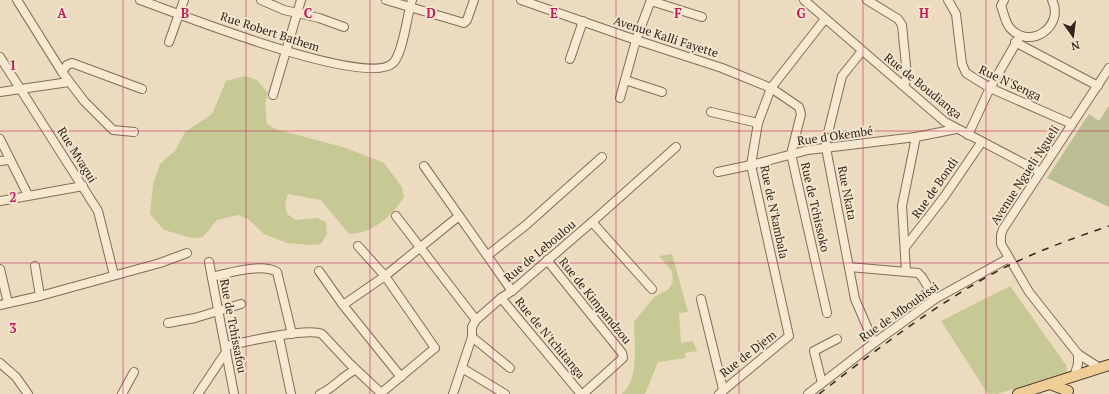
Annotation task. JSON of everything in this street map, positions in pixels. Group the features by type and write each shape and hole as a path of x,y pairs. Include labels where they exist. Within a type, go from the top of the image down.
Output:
{"main road":[{"path":"1018,394 1104,367"},
{"path":"1050,384 1069,393 1069,379"}],"street":[{"path":"17,0 69,82 107,126 119,131 134,132"},
{"name":"Rue Robert Bathem","path":"140,0 286,50 348,67 371,69 381,69 393,63 397,57 411,4"},
{"path":"169,42 184,0"},
{"path":"261,0 284,10 319,18 344,27"},
{"path":"273,95 301,0"},
{"path":"386,0 411,4 464,23 467,20 474,0"},
{"name":"Avenue Kalli Fayette","path":"521,0 533,2 583,22 722,68 771,88 799,107"},
{"name":"Rue de Boudianga","path":"804,0 940,118 981,143 1040,172"},
{"path":"867,0 898,19 902,25 907,76 904,86"},
{"name":"Rue N'Senga","path":"948,0 956,14 963,70 970,77 990,88 1072,124"},
{"path":"1004,0 1001,6 1006,21 1018,39 1098,86"},
{"path":"1018,39 1035,37 1048,30 1055,16 1055,8 1052,0"},
{"path":"620,98 636,40 651,1 702,17"},
{"name":"Rue de N'kambala","path":"790,333 751,166 758,123 771,88 825,19"},
{"path":"570,59 583,22"},
{"path":"968,135 990,88 1018,39"},
{"name":"Rue Nkata","path":"862,51 842,76 826,141 826,148 855,299 874,343"},
{"name":"Rue Mvagui","path":"0,57 98,211 114,275"},
{"path":"62,72 67,65 72,63 142,89"},
{"name":"Avenue Ngueli Ngueli","path":"1104,367 1078,354 1029,292 1002,244 1001,234 1072,124 1098,86 1106,78 1109,68"},
{"path":"625,80 662,92"},
{"path":"0,92 69,82"},
{"name":"Rue de Tchissoko","path":"799,107 801,114 791,154 827,313"},
{"path":"711,112 758,123"},
{"name":"Rue d'Okembé","path":"718,172 751,166 791,154 826,148 916,137 956,129"},
{"path":"906,271 906,246 902,206 916,137"},
{"path":"0,139 28,195"},
{"name":"Rue de Bondi","path":"906,246 939,203 981,143"},
{"name":"Rue de Leboulou","path":"476,320 592,222 676,147"},
{"path":"488,254 526,225 602,157"},
{"path":"0,161 10,160"},
{"path":"424,166 488,254 512,291"},
{"path":"0,201 83,186"},
{"path":"396,216 476,320 472,327 472,337 453,394"},
{"path":"343,305 385,276 459,216"},
{"path":"592,222 652,289"},
{"path":"198,394 226,349 292,334 312,331 322,334 355,370 382,393 435,348 385,276 358,246"},
{"path":"0,269 4,304 40,296 160,263 187,253"},
{"name":"Rue de Mboubissi","path":"808,394 874,343 935,299 1009,258"},
{"name":"Rue de Kimpandzou","path":"547,260 621,348 623,358 582,394"},
{"name":"Rue de Tchissafou","path":"209,262 234,394"},
{"path":"35,266 40,296"},
{"path":"849,267 906,271 921,275 935,299"},
{"path":"212,277 241,270 270,270 277,272 292,334"},
{"path":"319,271 343,305 401,377"},
{"name":"Rue de N'tchitanga","path":"501,298 582,394"},
{"path":"701,298 721,392"},
{"path":"168,322 195,318 241,304"},
{"name":"Rue de Djem","path":"721,392 788,338 790,333"},
{"path":"279,337 291,394"},
{"path":"472,337 510,368"},
{"path":"822,384 814,351 837,339"},
{"path":"1069,379 1078,364 1078,354"},
{"path":"0,363 16,377 28,394"},
{"path":"462,368 505,394"},
{"path":"320,394 333,388 348,374 355,370"},
{"path":"126,393 134,372"}],"green space":[{"path":"245,76 257,80 268,93 265,103 267,124 275,129 346,148 384,163 402,187 404,197 394,211 381,223 366,231 349,234 321,200 288,194 285,204 287,214 296,220 317,218 326,222 327,234 321,244 310,245 287,243 264,234 248,219 238,215 217,220 203,237 192,238 164,230 150,214 153,184 160,164 175,151 185,132 212,114 226,81"},
{"path":"1109,106 1109,207 1047,178 1089,114 1099,121"},
{"path":"672,254 688,312 679,313 681,343 693,341 697,351 685,353 686,358 658,362 645,394 622,394 628,388 634,370 634,322 654,297 669,289 673,282 672,271 659,256"},
{"path":"1010,286 1066,365 1067,372 997,394 988,394 941,321"}],"railway":[{"path":"819,394 913,324 953,297 989,276 1022,259 1109,226"}]}
